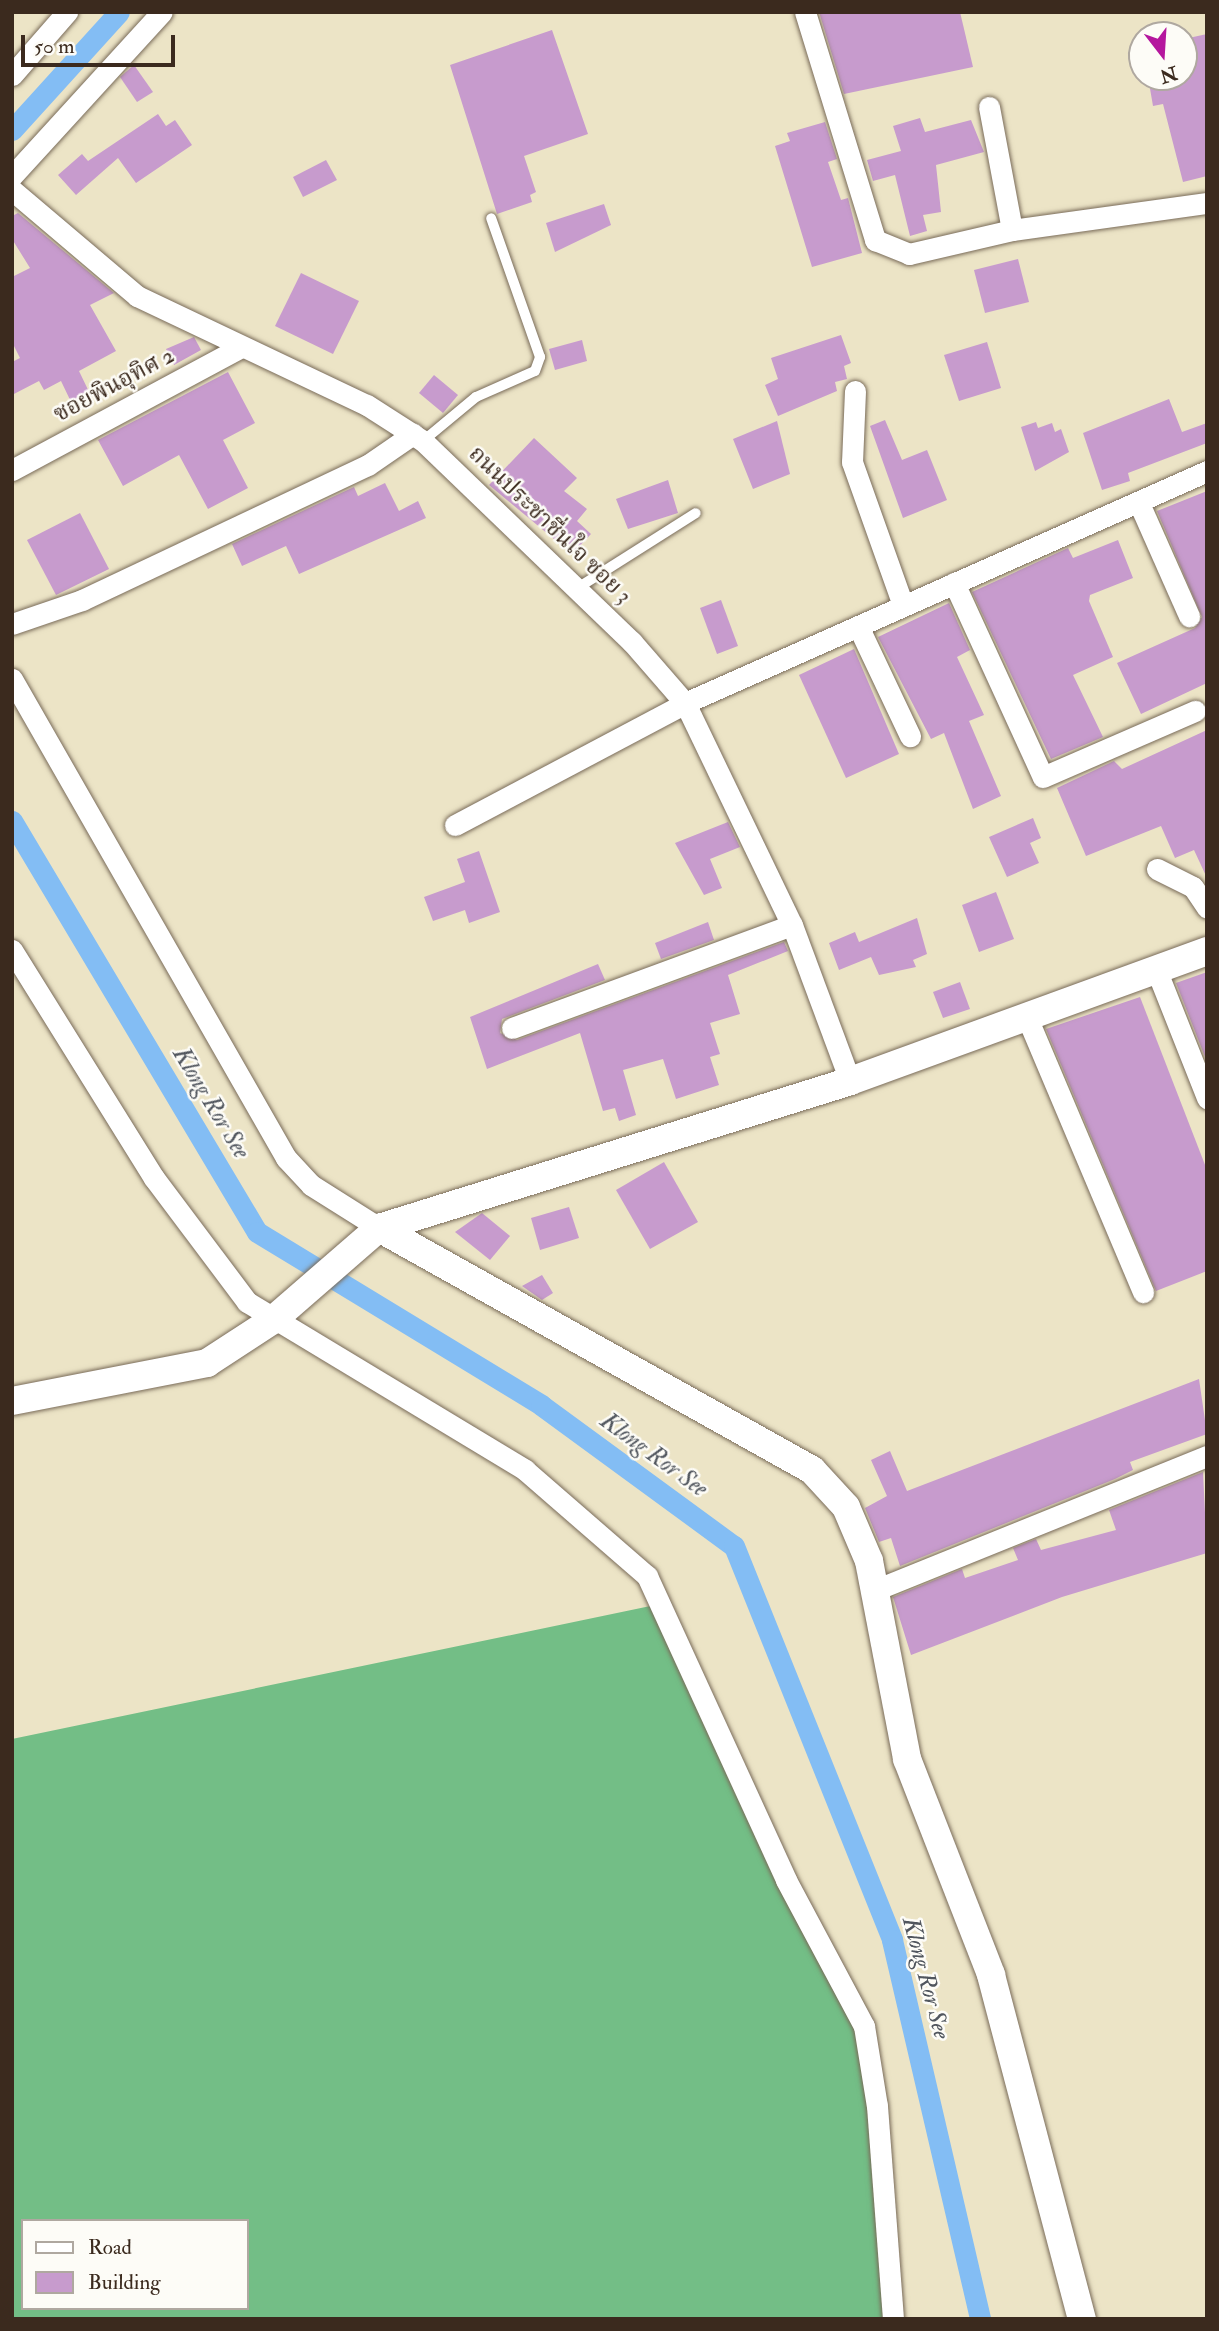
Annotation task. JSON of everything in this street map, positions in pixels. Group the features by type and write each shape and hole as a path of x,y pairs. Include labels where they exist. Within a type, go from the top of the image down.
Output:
{"street":[{"path":"12,75 67,12"},
{"path":"12,176 162,12"},
{"path":"805,12 875,240 909,254 1012,230 1207,203"},
{"path":"989,107 1012,230"},
{"name":"ถนนประชาชื่นใจ ซอย 3","path":"12,190 137,296 240,348 367,405 418,438 579,587 685,703 792,925 850,1081"},
{"name":"ซอยพินอุทิศ 2","path":"12,470 240,348"},
{"path":"855,391 852,462 903,605"},
{"path":"12,624 89,597 368,465 418,438"},
{"path":"455,825 685,703 1207,471"},
{"path":"1139,503 1189,616"},
{"path":"954,583 1043,777 1195,711"},
{"path":"858,626 910,736"},
{"path":"12,679 286,1158 311,1185 371,1233 812,1470 853,1518 875,1590 907,1759 991,1975 1082,2319"},
{"path":"1157,869 1194,887 1207,908"},
{"path":"512,1028 792,925"},
{"path":"12,1401 207,1363 278,1314 371,1233 850,1081 1207,951"},
{"path":"14,956 223,1277 525,1470 647,1576 786,1881 864,2026 877,2106 894,2319"},
{"path":"1156,969 1207,1098"},
{"path":"1026,1015 1143,1292"},
{"path":"875,1590 1207,1457"}],"lane":[{"path":"418,438 476,397 535,371 540,358 491,218"},
{"path":"579,587 696,513"}],"green space":[{"path":"660,1604 873,2067 899,2319 12,2319 12,1739"}],"building":[{"path":"819,12 960,12 973,67 844,94"},
{"path":"552,30 588,134 524,156 536,192 530,195 532,202 497,214 450,65"},
{"path":"1207,34 1207,176 1183,182 1163,104 1153,106 1150,91 1198,91 1198,36"},
{"path":"134,65 153,92 137,102 120,77"},
{"path":"158,114 166,126 175,120 192,145 136,183 118,158 76,195 58,175 82,154 88,161"},
{"path":"920,118 925,132 971,120 984,152 936,165 941,212 923,215 927,231 910,236 895,175 873,181 867,160 901,151 893,126"},
{"path":"825,122 837,159 828,162 841,200 848,198 862,253 812,267 775,146 790,141 787,133"},
{"path":"326,160 337,180 303,197 293,177"},
{"path":"604,204 611,225 555,252 546,223"},
{"path":"18,213 114,293 90,305 116,351 79,371 92,398 73,406 61,381 44,390 39,381 12,395 12,362 20,358 12,342 12,277 30,268 12,239 12,216"},
{"path":"1018,259 1029,302 985,313 974,270"},
{"path":"301,273 359,301 333,354 275,326"},
{"path":"841,335 851,363 844,366 847,379 835,382 837,391 778,416 765,385 778,379 771,358"},
{"path":"194,337 201,350 174,365 166,349"},
{"path":"582,340 587,361 555,370 549,349"},
{"path":"987,342 1001,388 959,401 944,355"},
{"path":"228,372 255,423 223,440 248,488 208,509 179,455 123,486 98,440"},
{"path":"434,375 458,395 443,413 419,393"},
{"path":"1169,399 1182,432 1207,423 1207,443 1128,473 1130,481 1102,490 1083,433"},
{"path":"885,420 902,460 927,450 947,500 903,518 870,426"},
{"path":"777,421 790,474 753,489 733,439"},
{"path":"1036,422 1038,428 1052,423 1055,432 1061,429 1069,452 1035,471 1021,427"},
{"path":"534,438 577,478 564,491 587,509 577,521 591,534 572,554 489,485"},
{"path":"668,480 678,513 628,529 616,499"},
{"path":"385,483 399,511 418,501 426,518 299,574 286,546 242,566 232,544 354,487 358,496"},
{"path":"1207,491 1207,683 1141,714 1117,663 1195,628 1202,617 1157,511"},
{"path":"80,513 109,569 56,595 27,540"},
{"path":"1118,540 1133,578 1090,595 1089,601 1113,657 1073,675 1103,737 1051,759 972,592 1068,548 1073,558"},
{"path":"721,600 738,646 717,654 700,608"},
{"path":"949,603 970,650 957,657 984,715 969,721 1001,796 973,809 944,733 931,739 878,637"},
{"path":"854,649 899,754 846,778 799,675"},
{"path":"1207,730 1207,878 1194,850 1175,858 1161,826 1086,856 1057,788 1114,761 1122,769"},
{"path":"1033,818 1041,838 1030,843 1039,863 1007,877 989,837"},
{"path":"728,822 740,847 710,859 722,888 704,895 675,843"},
{"path":"479,851 500,912 469,923 465,910 433,921 424,897 465,882 457,859"},
{"path":"996,892 1014,939 979,952 962,905"},
{"path":"917,918 927,954 913,960 916,967 879,975 871,957 839,970 829,943 855,932 859,942"},
{"path":"708,922 714,940 661,959 655,943"},
{"path":"784,942 788,951 728,975 740,1014 710,1023 720,1054 710,1057 719,1085 676,1099 663,1059 623,1070 636,1115 619,1121 615,1108 603,1111 580,1033 487,1069 470,1017 598,964 605,980 502,1019 500,1033 517,1040"},
{"path":"1207,972 1207,1062 1176,983"},
{"path":"960,982 970,1009 943,1018 933,992"},
{"path":"1140,997 1207,1170 1207,1271 1156,1291 1046,1029"},
{"path":"664,1162 698,1222 650,1249 616,1190"},
{"path":"569,1207 579,1238 540,1250 531,1218"},
{"path":"482,1213 510,1236 490,1260 455,1232"},
{"path":"542,1275 553,1293 542,1300 522,1286"},
{"path":"1199,1379 1207,1434 1130,1462 1133,1470 1115,1479 900,1566 891,1538 879,1542 865,1508 887,1496 871,1460 890,1451 907,1491"},
{"path":"1203,1472 1207,1553 1062,1597 911,1655 893,1597 962,1569 965,1578 1018,1560 1013,1548 1036,1539 1041,1550 1116,1530 1109,1510"}],"waterway":[{"path":"12,130 119,12"},
{"name":"Klong Ror See","path":"12,821 257,1232 541,1405 734,1546 892,1940 980,2319"}]}
